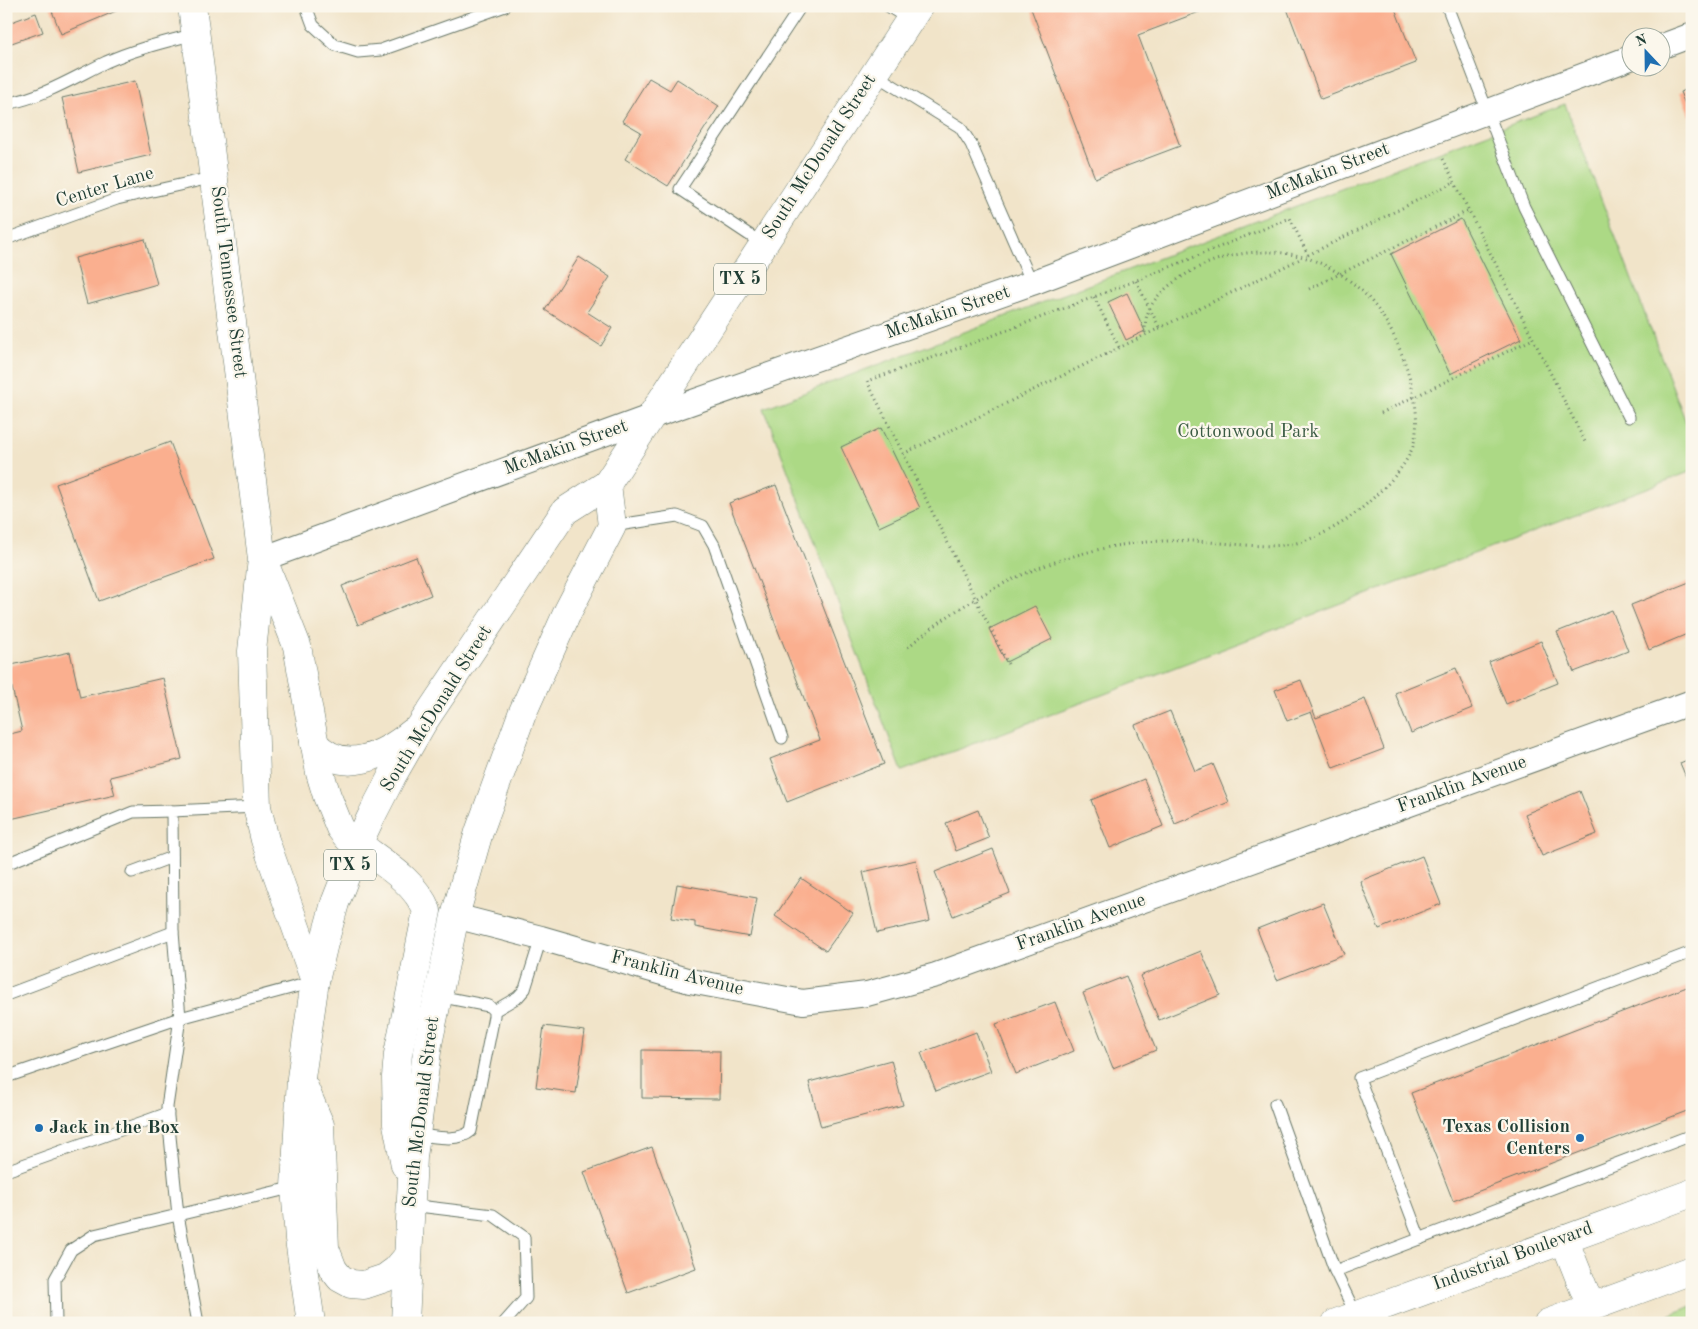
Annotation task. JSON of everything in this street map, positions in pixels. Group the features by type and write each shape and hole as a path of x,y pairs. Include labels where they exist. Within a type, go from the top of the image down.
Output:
{"main road":[{"name":"South Tennessee Street","path":"192,6 262,559 252,651 257,808 265,840 315,981"},
{"name":"South McDonald Street","path":"311,1323 299,1239 295,1186 301,1078 315,981 324,943 335,903 358,844 392,776 422,724 565,511 606,484 874,74 905,11"},
{"path":"606,484 612,526"},
{"name":"South McDonald Street","path":"405,1323 407,1257 416,1135 428,1044 455,916 479,832 522,714 568,611 612,526"},
{"name":"South Tennessee Street","path":"262,559 296,646 320,773 332,813 348,838 406,881 423,902 427,911 398,1054 396,1077 398,1124 411,1201"},
{"path":"314,743 322,752 328,755 337,758 362,760 388,751 422,724"},
{"path":"301,1078 320,1125 325,1248 333,1269 340,1278 351,1284 364,1285 385,1278 396,1270 407,1257"},
{"name":"Industrial Boulevard","path":"1350,1320 1564,1238 1692,1193"},
{"path":"1564,1238 1591,1306"},
{"path":"1548,1323 1692,1270"}],"street":[{"path":"1670,43 1692,35"},
{"name":"McMakin Street","path":"262,559 650,417 1032,283 1620,62"},
{"name":"Franklin Avenue","path":"455,916 541,938 690,981 803,1002 867,994 936,975 1692,702"}],"lane":[{"path":"306,6 313,25 335,45 358,52 380,50 505,6"},
{"path":"762,244 680,189 801,6"},
{"path":"1447,6 1524,208 1629,417"},
{"path":"6,104 24,101 40,95 135,50 195,34"},
{"path":"874,74 960,127 971,144 1032,283"},
{"name":"Center Lane","path":"6,239 117,199 215,177"},
{"path":"612,526 678,516 702,526 714,545 782,738"},
{"path":"6,864 133,812 257,808"},
{"path":"172,811 173,932 180,1018 167,1107 178,1215 198,1323"},
{"path":"132,872 172,857"},
{"path":"6,995 173,932"},
{"path":"494,1011 518,997 525,989 541,938"},
{"path":"1420,1238 1358,1078 1692,952"},
{"path":"6,1077 180,1018 315,981"},
{"path":"416,1135 457,1138 465,1136 471,1131 494,1016 494,1011 489,1006 437,996"},
{"path":"1275,1104 1335,1271 1350,1320"},
{"path":"6,1171 168,1112"},
{"path":"1335,1271 1692,1136"},
{"path":"56,1323 55,1279 71,1250 94,1235 295,1186"},
{"path":"411,1201 493,1215 524,1237 526,1298 504,1323"}],"path":[{"path":"1443,160 1586,444"},
{"path":"903,454 1454,182"},
{"path":"1308,289 1468,211"},
{"path":"1008,664 867,381 978,342 1136,281 1290,218 1308,255"},
{"path":"908,647 945,617 975,599 1027,572 1069,558 1114,546 1178,541 1252,545 1291,544 1313,538 1341,524 1365,507 1403,467 1415,439 1416,422 1414,397 1409,374 1401,352 1393,332 1382,314 1359,288 1330,268 1302,258 1274,252 1235,254 1216,260 1192,270 1169,285 1150,308 1146,317 1145,335"},
{"path":"1136,281 1159,327"},
{"path":"1094,297 1119,348"},
{"path":"1381,414 1533,339"}],"green space":[{"name":"Cottonwood Park","path":"1565,104 1692,438 1692,471 902,771 764,408"},
{"path":"1692,1306 1692,1323 1648,1323"}],"building":[{"path":"50,6 128,6 61,34"},
{"path":"1030,6 1215,6 1138,35 1180,146 1095,178"},
{"path":"1286,6 1394,6 1416,63 1321,99"},
{"path":"36,13 43,32 6,45 6,24"},
{"path":"649,78 670,90 677,79 719,106 668,186 625,159 641,132 622,121"},
{"path":"135,81 151,155 79,172 62,98"},
{"path":"1692,87 1692,121 1680,92"},
{"path":"1461,219 1521,339 1450,374 1391,254"},
{"path":"145,239 157,284 87,304 75,258"},
{"path":"579,257 610,277 587,312 612,328 601,346 545,310"},
{"path":"1127,293 1145,331 1126,340 1108,302"},
{"path":"881,428 920,508 879,527 841,447"},
{"path":"170,442 214,559 99,601 56,484"},
{"path":"776,485 884,764 787,802 770,759 820,740 729,503"},
{"path":"416,557 431,595 358,625 342,586"},
{"path":"1692,581 1692,632 1649,650 1631,605"},
{"path":"1035,606 1052,639 1006,662 989,629"},
{"path":"1612,610 1628,651 1574,672 1557,632"},
{"path":"1541,641 1558,683 1506,704 1489,662"},
{"path":"70,652 80,697 163,678 182,759 110,777 115,795 6,820 6,735 22,731 7,666"},
{"path":"1456,668 1472,708 1411,733 1395,693"},
{"path":"1301,680 1316,718 1365,699 1384,749 1333,768 1311,712 1287,721 1275,690"},
{"path":"1170,711 1195,771 1213,764 1229,802 1175,824 1135,725"},
{"path":"1692,758 1692,791 1680,763"},
{"path":"1144,779 1163,826 1110,848 1091,800"},
{"path":"1580,791 1597,834 1542,856 1525,814"},
{"path":"978,810 989,838 956,851 946,823"},
{"path":"993,849 1010,893 953,916 935,872"},
{"path":"1422,856 1441,904 1379,929 1360,881"},
{"path":"916,860 930,921 877,933 863,872"},
{"path":"801,878 853,913 826,951 775,916"},
{"path":"677,884 757,898 750,937 695,927 695,922 671,918"},
{"path":"1323,903 1344,954 1277,980 1257,929"},
{"path":"1201,951 1220,995 1159,1020 1140,976"},
{"path":"1126,976 1156,1050 1113,1068 1083,993"},
{"path":"1692,985 1692,1109 1453,1201 1411,1093"},
{"path":"1055,1002 1074,1051 1016,1074 996,1024"},
{"path":"544,1026 585,1031 576,1093 536,1087"},
{"path":"976,1032 991,1071 936,1091 921,1053"},
{"path":"642,1050 720,1051 719,1099 642,1098"},
{"path":"891,1060 903,1105 821,1127 809,1082"},
{"path":"652,1147 696,1268 628,1293 584,1172"}],"place":[{"name":"Jack in the Box","path":"39,1128"},
{"name":"Texas Collision Centers","path":"1580,1138"}]}
